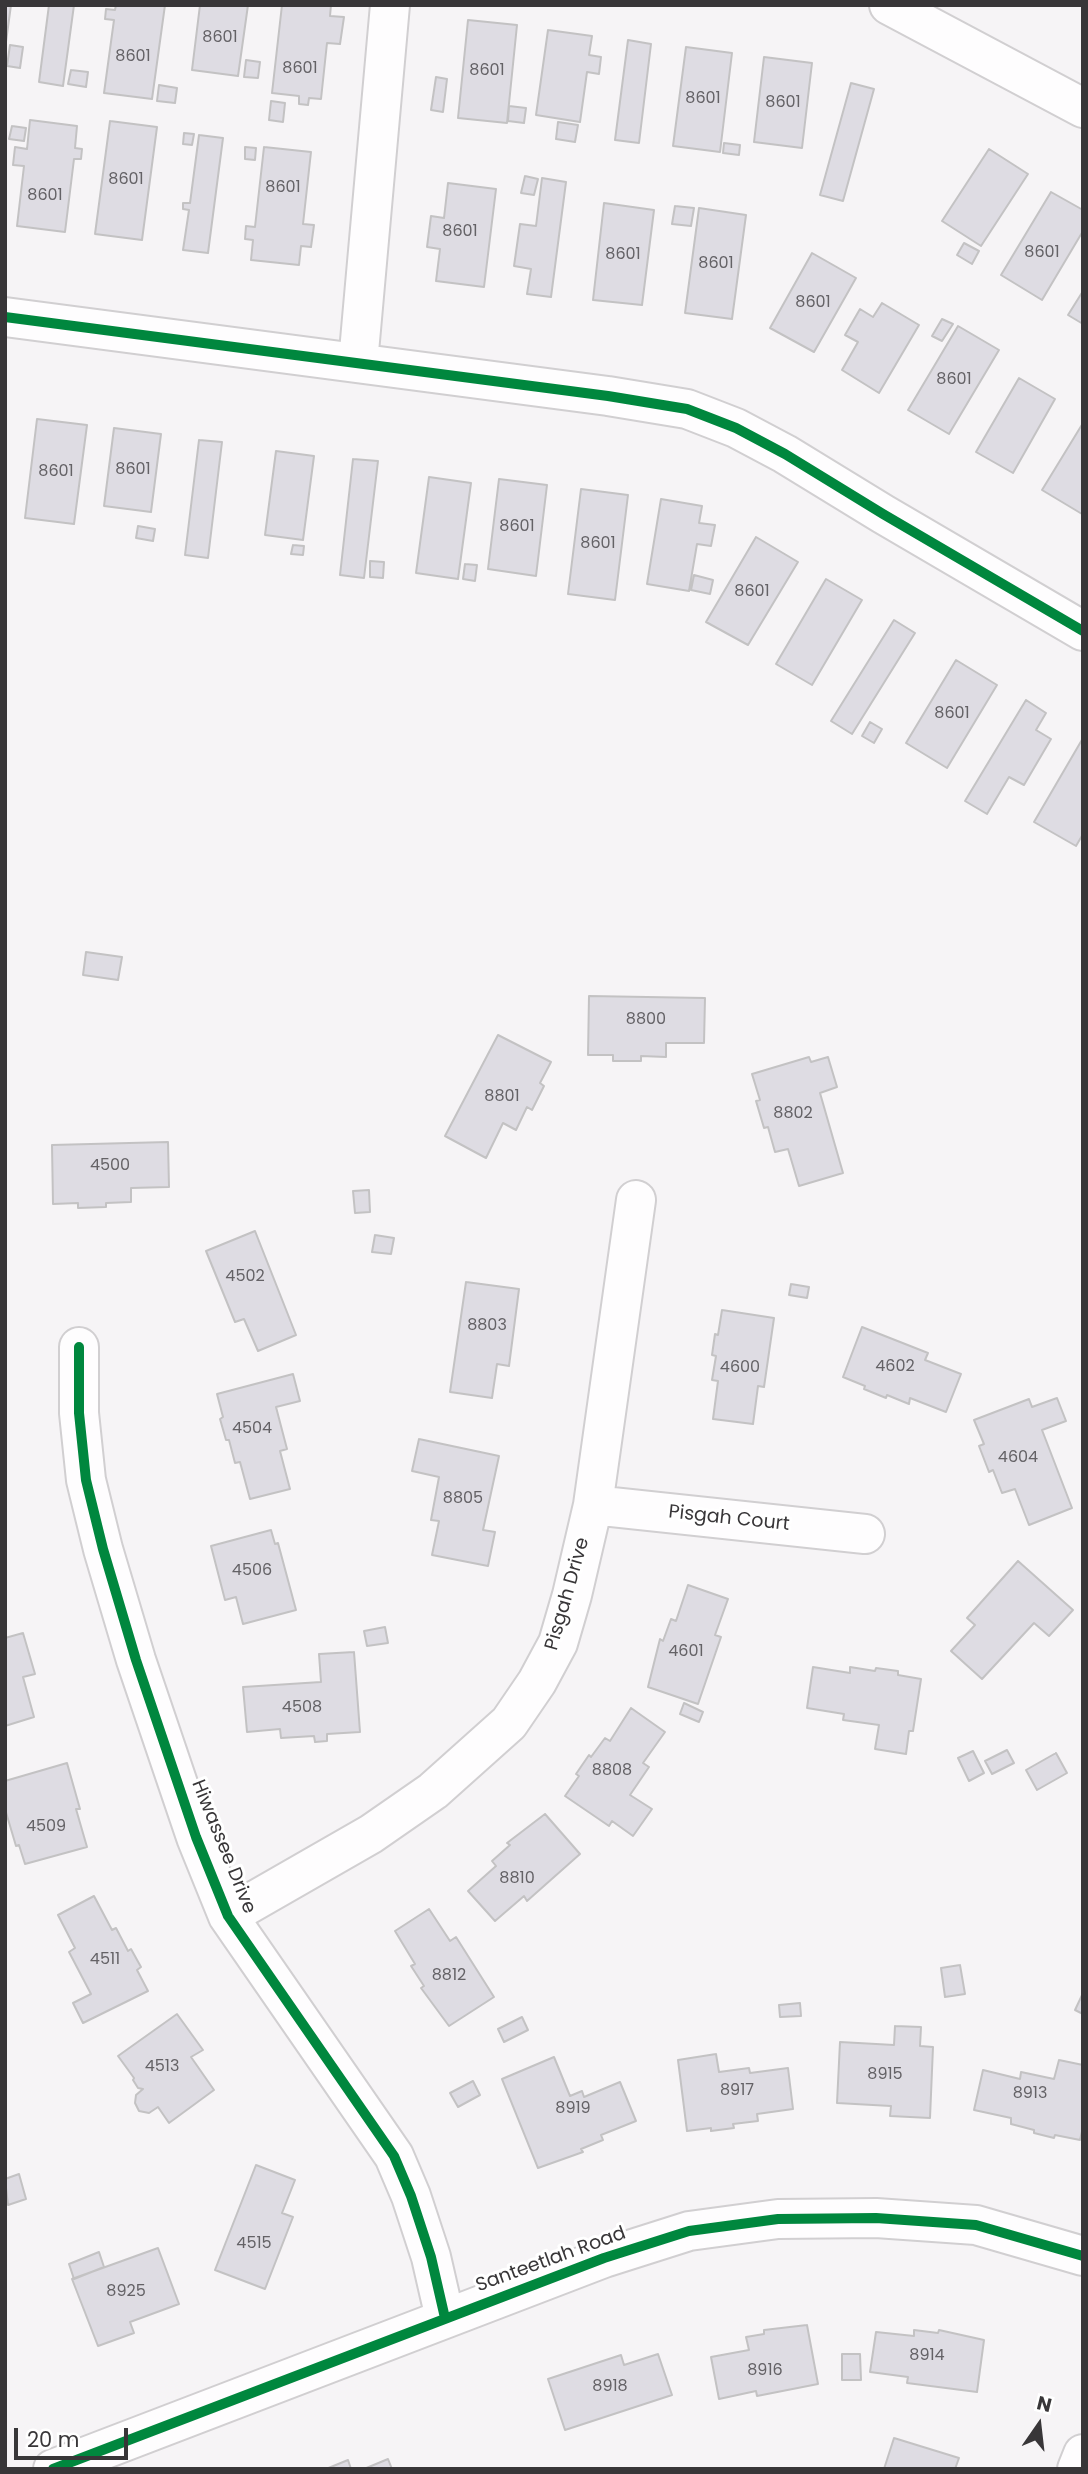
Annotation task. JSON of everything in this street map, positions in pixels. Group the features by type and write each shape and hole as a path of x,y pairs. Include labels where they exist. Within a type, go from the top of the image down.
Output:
{"street":[{"path":"358,363 390,5"},
{"path":"889,5 1083,108"},
{"path":"5,317 594,394 687,409 736,428 785,454 1083,631"},
{"name":"Pisgah Drive","path":"228,1916 371,1834 433,1791 509,1723 537,1682 558,1643 593,1505 635,1200"},
{"name":"Hiwassee Drive","path":"79,1347 79,1413 86,1480 103,1549 164,1746 196,1837 228,1916 394,2156 411,2196 431,2257 445,2318"},
{"name":"Pisgah Court","path":"593,1505 865,1534"},
{"name":"Santeetlah Road","path":"53,2469 604,2258 689,2231 778,2219 876,2218 976,2225 1083,2256"},
{"path":"1077,2469 1083,2454"}],"building":[{"path":"5,5 11,5 5,49"},
{"path":"49,5 74,5 63,86 39,82"},
{"path":"116,5 165,5 152,99 104,93 114,20 105,19 106,9 115,10"},
{"path":"200,5 248,5 238,76 192,70"},
{"path":"282,5 331,5 330,16 344,17 340,44 327,43 321,99 309,98 308,105 299,104 299,96 272,93"},
{"path":"468,20 517,25 507,123 458,118"},
{"path":"548,30 592,36 589,55 601,57 599,74 587,72 580,122 536,115"},
{"path":"628,40 651,44 639,143 615,140"},
{"path":"10,45 23,47 20,68 7,66"},
{"path":"686,47 732,53 720,152 673,146"},
{"path":"764,57 812,63 802,148 754,142"},
{"path":"246,60 260,62 258,78 244,77"},
{"path":"71,70 88,72 86,87 68,84"},
{"path":"436,77 447,79 443,112 431,110"},
{"path":"851,83 874,89 843,201 820,195"},
{"path":"159,85 177,88 175,103 157,101"},
{"path":"271,101 285,103 283,122 269,120"},
{"path":"509,106 526,108 524,123 508,121"},
{"path":"30,120 77,126 75,148 82,149 81,159 74,159 65,232 17,226 24,166 13,165 15,147 27,149"},
{"path":"110,121 157,127 142,240 95,234"},
{"path":"558,122 578,125 575,142 556,139"},
{"path":"12,126 26,128 24,141 9,139"},
{"path":"184,133 194,134 192,145 183,144"},
{"path":"199,135 223,138 208,253 183,250 189,210 183,209 183,203 190,203"},
{"path":"724,143 740,145 739,155 723,153"},
{"path":"245,147 256,148 255,160 245,159"},
{"path":"264,147 311,152 303,224 314,225 311,247 301,246 299,265 251,260 253,240 245,239 246,226 255,227"},
{"path":"989,149 1028,174 981,246 942,221"},
{"path":"525,176 538,179 534,195 521,193"},
{"path":"542,178 566,182 551,297 527,294 531,269 514,266 520,224 536,226"},
{"path":"448,183 496,189 484,287 436,281 440,249 427,247 431,216 444,218"},
{"path":"1051,192 1083,210 1083,231 1042,300 1001,275"},
{"path":"604,203 654,210 642,305 593,300"},
{"path":"675,206 694,208 691,226 672,224"},
{"path":"699,208 746,215 732,319 685,313"},
{"path":"964,243 979,251 972,264 957,255"},
{"path":"812,253 856,278 814,352 770,328"},
{"path":"1083,291 1083,324 1068,315"},
{"path":"882,303 919,325 879,393 842,370 858,342 845,335 860,309 873,317"},
{"path":"942,319 953,324 942,341 932,336"},
{"path":"958,326 999,350 949,434 908,410"},
{"path":"1019,378 1055,399 1013,473 976,452"},
{"path":"37,419 87,425 74,524 25,518"},
{"path":"1083,423 1083,513 1082,514 1042,490"},
{"path":"114,428 161,434 151,512 104,506"},
{"path":"199,440 222,442 208,558 185,555"},
{"path":"276,451 314,456 303,540 265,535"},
{"path":"353,459 378,461 364,578 340,575"},
{"path":"429,477 471,483 458,579 416,573"},
{"path":"499,479 547,485 536,576 488,569"},
{"path":"581,489 628,495 615,600 568,594"},
{"path":"661,499 702,506 699,523 715,525 711,546 697,544 689,591 647,584"},
{"path":"138,526 155,529 153,541 136,538"},
{"path":"756,537 798,562 748,645 706,622"},
{"path":"293,545 304,546 303,555 291,554"},
{"path":"370,561 384,562 383,578 370,577"},
{"path":"465,564 477,565 475,581 463,579"},
{"path":"694,575 713,580 710,594 691,590"},
{"path":"826,579 862,600 812,685 776,664"},
{"path":"894,620 915,633 852,734 831,721"},
{"path":"956,660 997,685 947,768 906,743"},
{"path":"1026,700 1046,713 1036,730 1051,739 1024,785 1009,777 987,814 965,801"},
{"path":"870,722 882,729 874,743 862,736"},
{"path":"1083,738 1083,834 1076,846 1034,822"},
{"path":"86,952 122,957 118,980 83,975"},
{"path":"589,996 705,998 704,1043 666,1043 666,1057 641,1056 641,1061 613,1061 613,1055 588,1055"},
{"path":"498,1035 551,1062 540,1083 544,1086 532,1110 527,1107 516,1130 503,1123 486,1158 445,1136"},
{"path":"809,1057 811,1062 828,1057 837,1087 820,1093 843,1173 799,1186 788,1149 775,1152 768,1127 764,1128 756,1101 760,1100 752,1074"},
{"path":"168,1142 169,1187 131,1188 131,1202 106,1203 106,1207 78,1208 78,1203 53,1204 52,1145"},
{"path":"369,1190 370,1212 355,1213 353,1191"},
{"path":"255,1231 296,1335 258,1351 244,1319 235,1322 206,1251"},
{"path":"375,1235 394,1238 391,1254 372,1252"},
{"path":"466,1282 519,1289 509,1366 497,1364 492,1398 450,1392"},
{"path":"791,1284 809,1287 807,1298 789,1295"},
{"path":"722,1310 774,1318 764,1387 758,1386 753,1424 713,1419 718,1381 712,1380 716,1356 712,1355"},
{"path":"862,1327 928,1353 925,1360 961,1374 946,1412 910,1398 909,1404 887,1395 886,1398 843,1377"},
{"path":"293,1374 300,1401 276,1407 287,1449 280,1451 290,1489 250,1499 240,1462 235,1463 229,1440 226,1440 217,1394"},
{"path":"1057,1398 1066,1421 1042,1430 1072,1508 1029,1525 1015,1489 1002,1493 993,1470 989,1472 979,1446 984,1444 974,1420 1029,1399 1032,1407"},
{"path":"419,1439 499,1456 483,1530 495,1532 488,1566 432,1555 439,1521 431,1520 439,1477 412,1471"},
{"path":"271,1530 275,1544 278,1543 296,1610 243,1624 236,1597 225,1600 211,1546"},
{"path":"1018,1561 1073,1610 1049,1636 1034,1623 982,1679 951,1651 975,1625 967,1618"},
{"path":"688,1585 728,1599 715,1635 721,1637 698,1704 648,1687 660,1639 663,1641 671,1619 676,1621"},
{"path":"385,1627 388,1643 367,1646 364,1631"},
{"path":"23,1633 35,1674 23,1677 34,1717 5,1726 5,1638"},
{"path":"354,1652 360,1732 327,1734 327,1741 315,1742 314,1736 281,1738 280,1729 247,1732 243,1687 321,1682 319,1654"},
{"path":"813,1667 850,1673 850,1667 875,1671 876,1668 898,1671 898,1675 921,1679 913,1731 909,1731 906,1754 875,1749 879,1725 843,1720 844,1714 807,1708"},
{"path":"684,1703 703,1712 699,1722 680,1714"},
{"path":"631,1708 665,1732 643,1763 649,1767 630,1795 652,1809 633,1836 612,1821 609,1826 565,1796 589,1755 591,1757 605,1738 610,1741"},
{"path":"1007,1750 1014,1763 992,1774 985,1761"},
{"path":"973,1751 984,1773 969,1781 958,1758"},
{"path":"1056,1753 1067,1773 1037,1790 1026,1770"},
{"path":"67,1763 87,1847 25,1864 19,1845 16,1846 5,1809 5,1781"},
{"path":"545,1814 580,1854 527,1901 524,1896 495,1921 468,1891 496,1866 492,1861 510,1845 507,1843"},
{"path":"94,1896 112,1930 116,1928 128,1951 131,1949 141,1967 137,1970 148,1991 83,2023 73,2003 91,1994 69,1952 75,1948 58,1915"},
{"path":"429,1909 450,1941 456,1937 494,1997 449,2026 421,1988 424,1986 411,1966 415,1964 395,1931"},
{"path":"960,1965 965,1994 945,1997 941,1968"},
{"path":"1083,1993 1083,2014 1075,2010"},
{"path":"800,2003 801,2016 780,2017 779,2005"},
{"path":"177,2014 203,2050 191,2057 214,2090 169,2123 158,2107 149,2113 139,2111 135,2103 136,2095 143,2089 138,2088 118,2056"},
{"path":"522,2017 528,2030 504,2042 498,2029"},
{"path":"895,2026 921,2027 920,2046 933,2047 930,2118 890,2116 891,2106 837,2103 840,2042 894,2045"},
{"path":"716,2054 719,2072 749,2068 750,2073 788,2068 793,2109 757,2114 758,2121 733,2124 734,2128 687,2131 678,2060"},
{"path":"554,2057 570,2096 582,2091 584,2097 620,2082 636,2121 601,2135 603,2140 581,2149 583,2152 538,2168 502,2079"},
{"path":"1059,2060 1083,2065 1083,2127 1080,2140 1034,2133 1034,2130 1011,2124 1011,2118 974,2110 983,2070 1020,2079 1021,2072 1054,2079"},
{"path":"473,2081 480,2095 458,2107 450,2093"},
{"path":"256,2165 295,2180 282,2213 293,2217 265,2289 215,2270"},
{"path":"19,2174 26,2199 8,2205 5,2179"},
{"path":"158,2248 179,2304 130,2322 134,2333 98,2346 72,2279"},
{"path":"99,2252 104,2267 74,2279 69,2264"},
{"path":"807,2325 818,2384 757,2396 756,2391 719,2399 711,2357 749,2350 746,2337 764,2334 764,2330"},
{"path":"914,2330 938,2333 939,2330 984,2340 977,2392 907,2383 908,2377 870,2372 876,2332 914,2336"},
{"path":"658,2354 672,2395 565,2430 548,2379 621,2355 624,2365"},
{"path":"842,2354 860,2354 861,2380 842,2380"},
{"path":"894,2438 959,2458 955,2469 884,2469"},
{"path":"388,2459 392,2469 364,2469"},
{"path":"348,2460 351,2469 326,2469"}],"cycle path":[{"path":"5,317 608,396 687,409 736,428 785,454 1083,631"},
{"path":"79,1347 79,1413 86,1480 136,1660 196,1837 228,1916 394,2156 411,2196 431,2257 445,2318"},
{"path":"53,2469 604,2258 689,2231 778,2219 876,2218 976,2225 1083,2256"}]}
